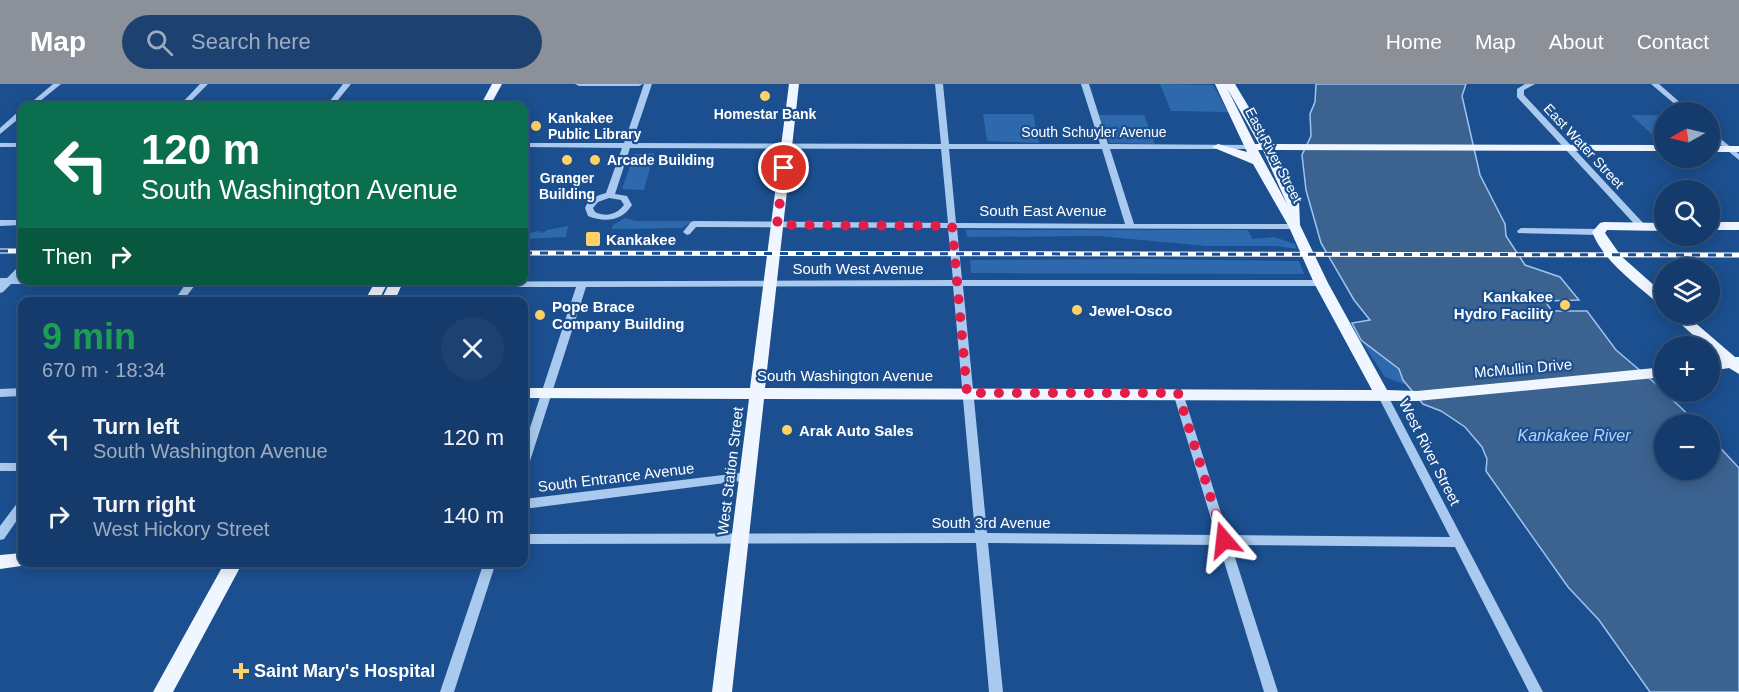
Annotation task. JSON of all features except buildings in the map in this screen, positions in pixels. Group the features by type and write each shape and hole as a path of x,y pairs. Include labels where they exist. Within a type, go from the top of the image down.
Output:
{"main road":[{"path":"487,102 497,84"},
{"name":"West Station Street","path":"722,692 794,84"},
{"name":"East River Street","path":"1220,84 1258,162 1295,227"},
{"name":"East River Street","path":"1230,84 1257,131 1273,147 1293,200 1295,227"},
{"path":"1257,131 1270,139 1307,147"},
{"path":"1218,147 1238,152 1258,162"},
{"name":"South Schuyler Avenue","path":"1251,147 1654,148"},
{"path":"1654,227 1604,226 1598,231 1600,239 1654,292"},
{"path":"1720,226 1739,226"},
{"name":"West River Street","path":"1295,227 1321,283 1383,396"},
{"path":"376,297 389,285"},
{"path":"1689,324 1737,365"},
{"path":"1720,366 1737,365"},
{"name":"McMullin Drive","path":"1383,396 1417,396 1654,373"},
{"name":"South Washington Avenue","path":"528,393 1178,393 1383,396"},
{"path":"0,562 18,560"},
{"path":"163,692 231,567"}],"street":[{"path":"35,102 57,84"},
{"path":"186,102 204,84"},
{"path":"332,102 347,84"},
{"path":"579,84 639,84"},
{"path":"610,195 648,84"},
{"path":"939,84 996,692"},
{"path":"1086,84 1130,226"},
{"name":"East Water Street","path":"1531,84 1521,89 1520,95 1642,227"},
{"path":"1655,84 1676,102"},
{"path":"0,132 18,116"},
{"path":"1720,139 1734,149 1739,158"},
{"path":"0,145 18,145"},
{"name":"South Schuyler Avenue","path":"528,145 1251,147"},
{"path":"0,223 18,223"},
{"name":"South East Avenue","path":"687,232 693,224 1295,227"},
{"path":"1521,231 1598,231"},
{"path":"0,290 4,282 18,271"},
{"name":"South West Avenue","path":"528,283 1321,283"},
{"path":"528,449 582,284"},
{"path":"0,393 18,392"},
{"path":"1178,393 1271,692"},
{"name":"West River Street","path":"1383,396 1536,692"},
{"path":"0,467 18,467"},
{"name":"South Entrance Avenue","path":"528,504 748,476"},
{"path":"0,535 18,510"},
{"name":"South 3rd Avenue","path":"528,540 981,538 1458,542"},
{"path":"447,692 488,567"}],"shaded area":[{"path":"1160,84 1213,85 1228,112 1171,111"},
{"path":"983,114 1033,114 1039,143 987,141"},
{"path":"1099,115 1144,115 1155,144 1109,143"},
{"path":"1631,115 1654,115 1654,136"},
{"path":"654,153 644,190 622,189 634,154"},
{"path":"625,218 636,221 693,221 682,228 612,229 613,225"},
{"path":"568,226 566,237 528,239 528,233 539,231 543,233 547,230"},
{"path":"966,230 1248,230 1252,239 1274,237 1295,244 1297,249 1277,246 1207,246 1098,236 967,237"},
{"path":"970,260 1299,261 1304,274 971,273"},
{"path":"1361,340 1399,369 1406,385 1385,377"}],"water":[{"name":"Kankakee River","path":"1316,84 1466,84 1462,96 1480,175 1505,224 1506,236 1525,265 1560,277 1579,300 1545,301 1552,311 1587,311 1616,350 1654,382 1654,402 1675,402 1688,414 1654,414 1654,480 1720,480 1720,448 1739,468 1739,692 1650,692 1599,620 1568,587 1486,471 1487,459 1482,447 1465,427 1441,411 1423,404 1403,380 1399,369 1361,340 1352,323 1370,320 1354,300 1321,243 1306,190 1302,155 1311,136 1310,114 1315,102"}],"railway":[{"path":"0,251 18,251"},
{"path":"528,253 1739,255"}],"place":[{"name":"Homestar Bank","path":"765,96"},
{"name":"Kankakee Public Library","path":"536,126"},
{"name":"Granger Building","path":"567,160"},
{"name":"Arcade Building","path":"595,160"},
{"name":"Kankakee","path":"593,239"},
{"name":"Kankakee Hydro Facility","path":"1565,305"},
{"name":"Jewel-Osco","path":"1077,310"},
{"name":"Pope Brace Company Building","path":"540,315"},
{"name":"Arak Auto Sales","path":"787,430"},
{"name":"Saint Mary's Hospital","path":"241,671"}],"route":[{"path":"784,168 777,225 952,226 967,393 1178,393 1224,540"}]}
